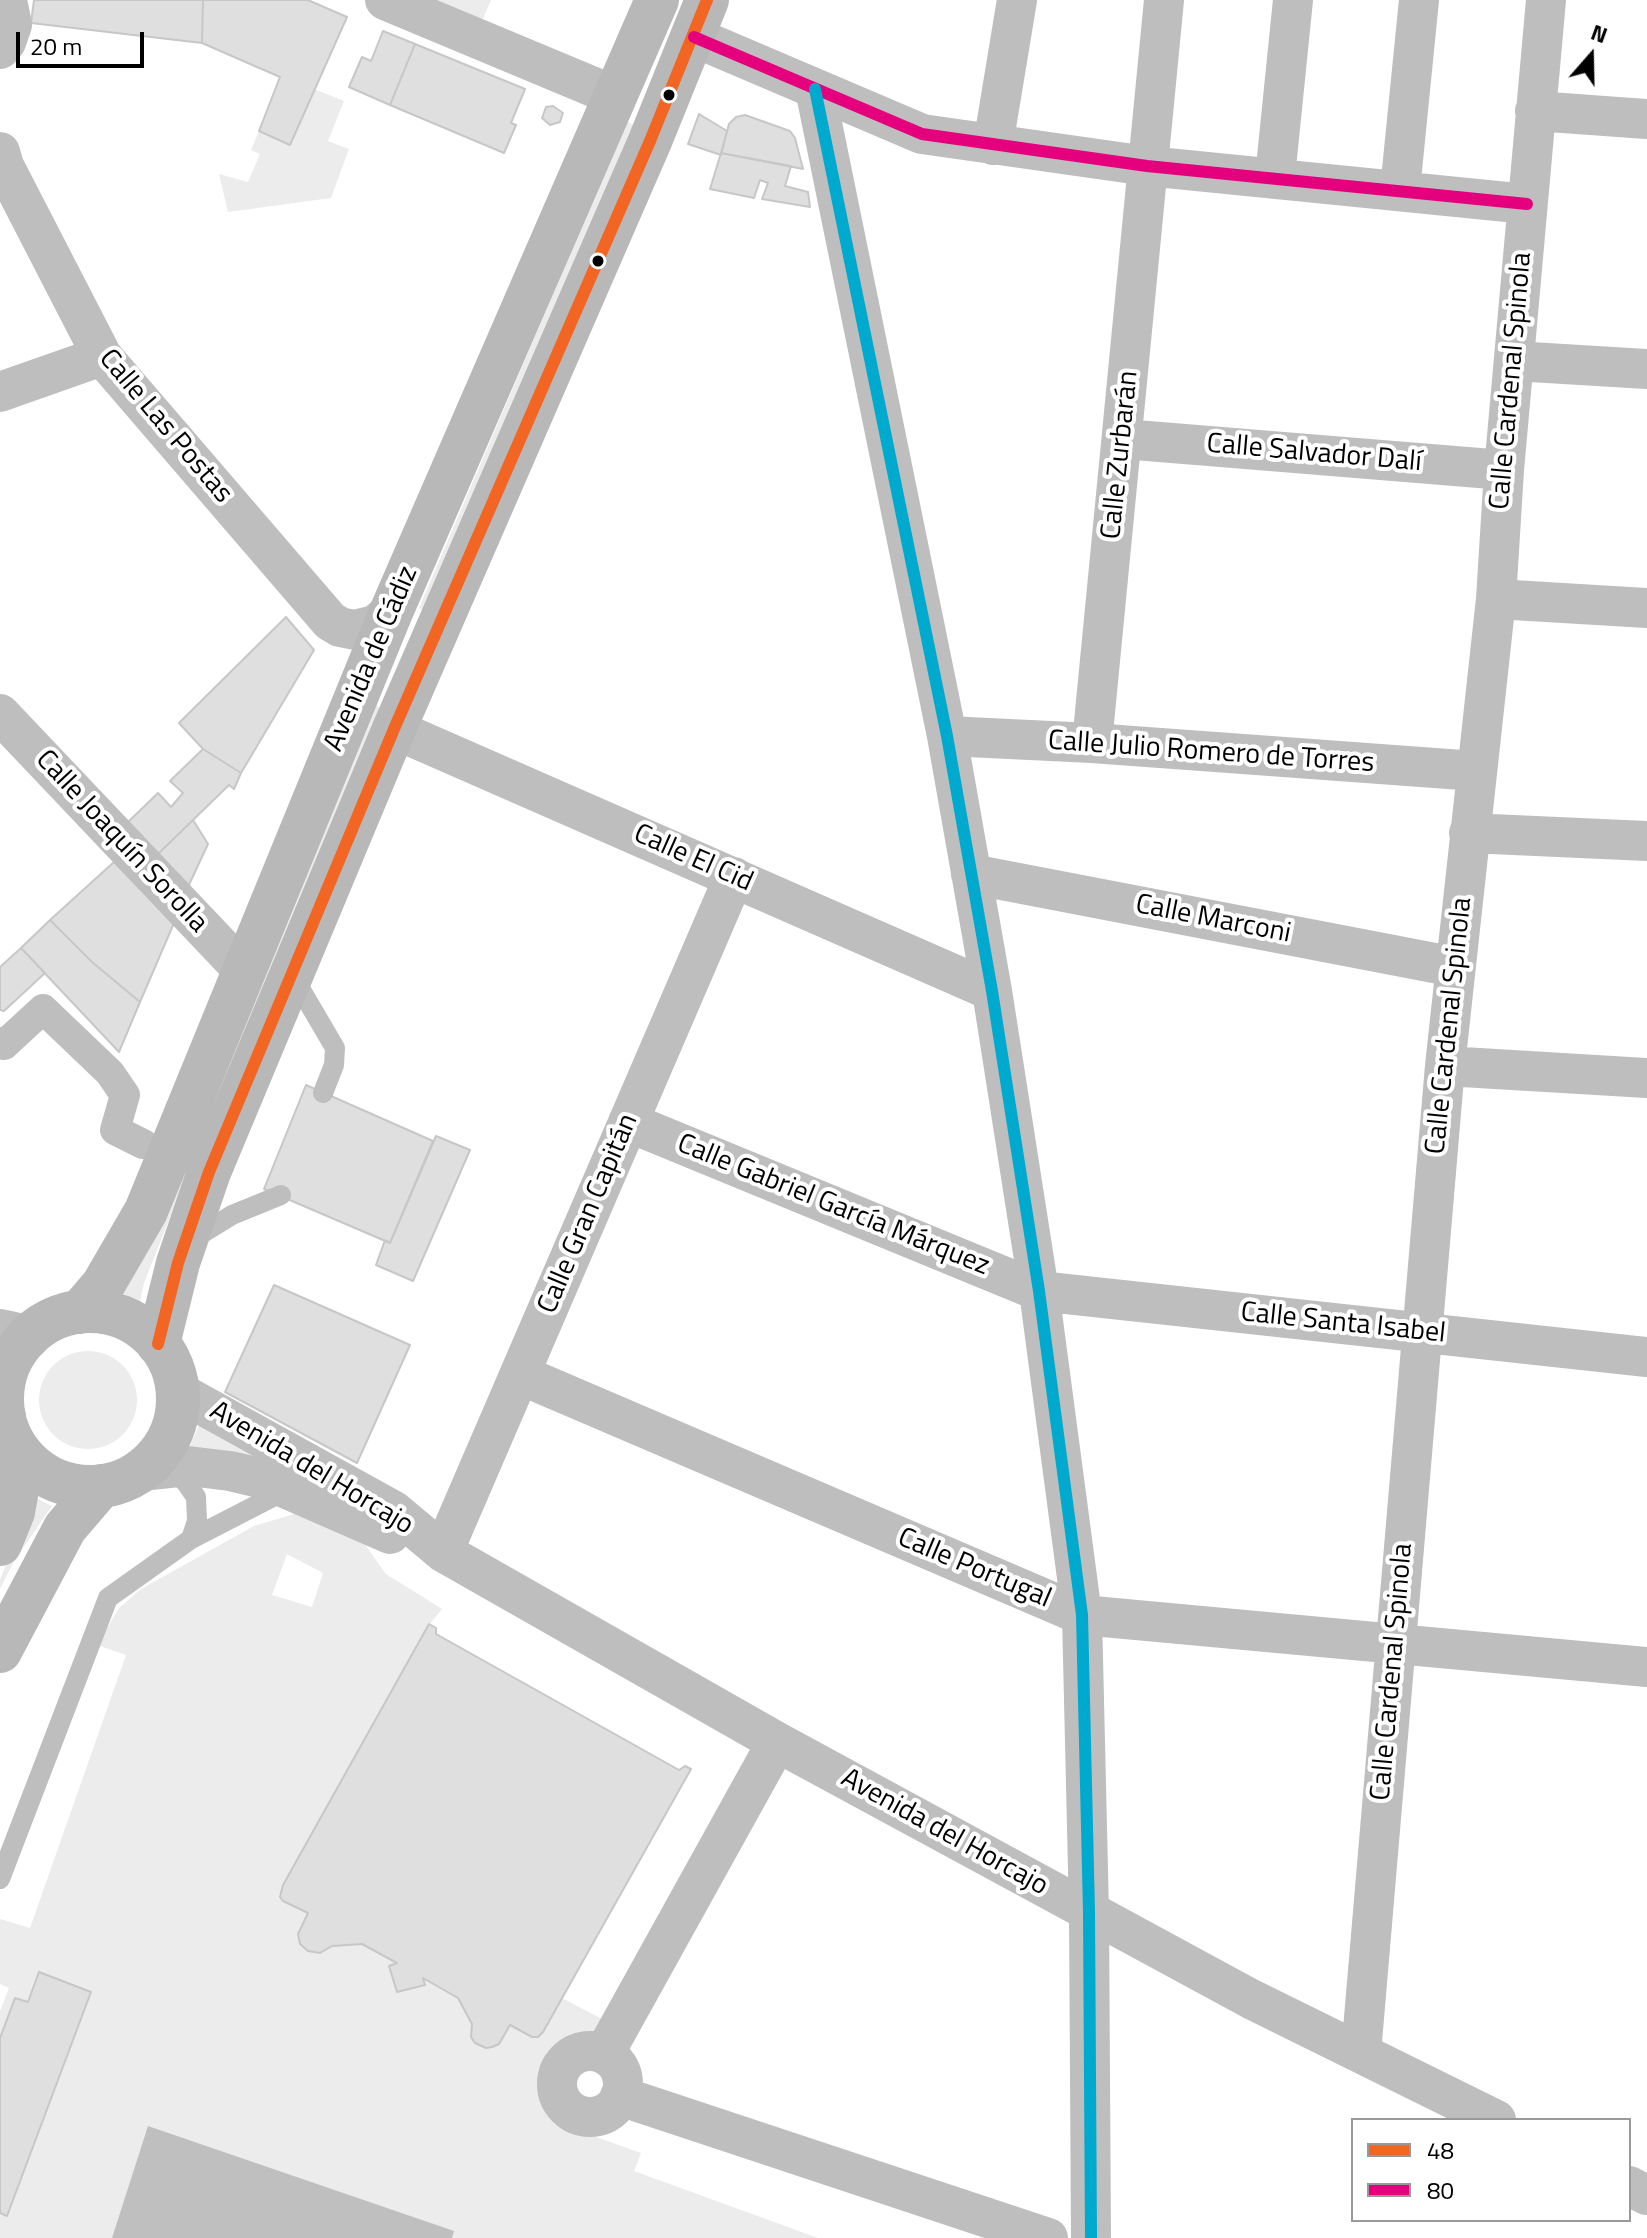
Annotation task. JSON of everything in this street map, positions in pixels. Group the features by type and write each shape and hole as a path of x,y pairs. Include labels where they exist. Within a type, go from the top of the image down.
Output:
{"main road":[{"name":"Avenida de Cádiz","path":"80,1312 103,1285 146,1211 391,612 657,0"},
{"name":"Avenida de Cádiz","path":"158,1344 184,1247 209,1172 394,729 650,141 700,18"},
{"path":"0,1651 65,1528 134,1475 157,1456 171,1434 177,1412 172,1368 158,1344 144,1330 126,1319 106,1313 80,1312 14,1334 14,1355 5,1376 2,1394 2,1415 11,1438 23,1456 54,1479 77,1486 134,1475"},
{"path":"0,1544 13,1512 23,1456"}],"street":[{"path":"0,49 12,25 8,0"},
{"path":"385,0 615,96"},
{"path":"993,145 1017,0"},
{"name":"Calle Zurbarán","path":"1092,743 1164,0"},
{"path":"1275,177 1293,0"},
{"path":"1400,190 1419,0"},
{"name":"Calle Cardenal Spinola","path":"1361,2053 1445,1066 1496,599 1504,470 1546,0"},
{"path":"700,18 815,89 922,134 1147,166 1527,204"},
{"path":"815,89 947,736 992,991 1039,1291 1082,1615 1089,1912 1091,2238"},
{"path":"1535,111 1647,119"},
{"name":"Calle Las Postas","path":"0,152 4,166 102,356 330,621 349,630 365,628 375,625 391,612"},
{"path":"0,392 102,356"},
{"path":"1514,361 1647,369"},
{"name":"Calle Salvador Dalí","path":"1123,439 1504,470"},
{"path":"1496,599 1647,608"},
{"name":"Calle Joaquín Sorolla","path":"0,714 243,970"},
{"name":"Calle El Cid","path":"394,729 992,991"},
{"name":"Calle Julio Romero de Torres","path":"947,736 1092,743 1476,771"},
{"path":"1469,833 1647,841"},
{"name":"Calle Marconi","path":"971,874 1455,967"},
{"name":"Calle Gran Capitán","path":"443,1552 734,877"},
{"path":"0,1042 4,1045 43,1009 110,1073 125,1095 115,1130 143,1144"},
{"path":"1445,1066 1647,1078"},
{"name":"Calle Gabriel García Márquez","path":"628,1122 1039,1291"},
{"name":"Calle Santa Isabel","path":"1039,1291 1647,1357"},
{"name":"Calle Portugal","path":"521,1375 1082,1615 1647,1667"},
{"name":"Avenida del Horcajo","path":"177,1391 394,1511 443,1552 777,1742 1251,1999 1492,2118"},
{"name":"Avenida del Horcajo","path":"134,1475 188,1466 264,1479 381,1531 443,1552"},
{"path":"604,2054 777,1742"},
{"path":"584,2052 604,2054 619,2067 623,2087 620,2096 607,2112 587,2116 568,2109 557,2091 560,2070 574,2055 584,2052"},
{"path":"620,2096 1048,2238"}],"lane":[{"path":"297,962 301,990 335,1048 334,1065 323,1093"},
{"path":"184,1247 201,1232 232,1215 281,1195"},
{"path":"134,1475 184,1480 196,1497 197,1521 191,1539"},
{"path":"0,1879 108,1598 191,1539 286,1490"}],"shaded area":[{"path":"416,0 491,0 480,26"},
{"path":"314,89 344,101 328,141 349,149 331,198 228,212 219,174 248,182 260,154 251,150 259,131 290,144"},
{"path":"627,121 633,125 426,611 419,608"},
{"path":"376,704 383,713 194,1156 236,1039"},
{"path":"184,1171 188,1172 144,1283 140,1301 119,1292"},
{"path":"88,1351 107,1355 123,1365 133,1381 137,1400 133,1419 123,1435 107,1445 88,1449 69,1445 53,1435 43,1419 39,1400 43,1381 53,1365 69,1355"},
{"path":"201,1420 270,1459 189,1449"},
{"path":"32,1496 52,1506 14,1561 0,1589 0,1580"},
{"path":"301,1512 361,1539 386,1574 442,1609 425,1630 283,1885 280,1897 283,1901 308,1913 299,1929 300,1944 308,1951 319,1953 332,1946 362,1944 397,1963 389,1966 397,1992 425,1986 423,1978 458,1998 472,2024 471,2037 485,2048 499,2044 510,2025 538,2037 562,1998 606,2021 589,2037 565,2046 550,2063 544,2087 550,2108 558,2119 571,2128 641,2153 634,2171 818,2238 0,2238 0,2011 9,1988 0,1984 0,1919 30,1928 126,1655 97,1645 119,1608 141,1589 254,1526","holes":["287,1554 323,1573 312,1607 272,1595"]},
{"path":"148,2126 454,2231 452,2238 112,2238"}],"building":[{"path":"34,0 203,0 202,43 31,23"},
{"path":"203,0 308,0 347,17 290,145 259,131 280,77 202,43"},
{"path":"383,31 415,44 390,105 349,87 362,57 371,61"},
{"path":"415,44 525,89 511,123 516,125 504,153 390,105"},
{"path":"553,106 563,113 560,122 550,125 542,118 546,107"},
{"path":"699,114 727,131 721,155 688,144"},
{"path":"745,115 790,131 795,138 803,169 721,153 729,124 736,117"},
{"path":"721,153 791,166 785,186 808,192 810,207 762,199 768,183 760,180 754,198 710,189"},
{"path":"286,617 314,650 241,773 203,749 179,723"},
{"path":"203,749 241,773 234,789 229,785 156,856 126,824 158,793 171,807 183,793 170,781"},
{"path":"193,820 208,844 187,889 156,856"},
{"path":"114,862 174,923 140,1002 92,962 50,920"},
{"path":"50,920 92,962 140,1002 119,1052 21,948"},
{"path":"21,948 45,973 4,1011 0,1010 0,967"},
{"path":"306,1085 433,1141 390,1243 264,1189"},
{"path":"436,1136 470,1150 413,1281 376,1265 385,1240 390,1243"},
{"path":"274,1285 410,1345 357,1463 225,1392"},
{"path":"429,1624 436,1628 436,1634 679,1770 685,1766 691,1769 543,2032 538,2037 532,2037 510,2025 499,2044 486,2048 475,2043 471,2037 472,2024 458,1998 423,1978 425,1985 397,1992 389,1966 397,1963 362,1944 332,1946 320,1953 308,1951 300,1944 298,1934 308,1913 280,1897 283,1885"},
{"path":"39,1972 91,1992 7,2216 0,2213 0,2038 15,1998 28,2002"}],"transit line":[{"name":"48","path":"158,1344 178,1263 209,1172 394,729 650,141 707,0"},
{"name":"80","path":"694,37 922,134 1147,166 1527,204"},
{"path":"815,89 947,736 992,991 1039,1291 1082,1615 1089,1912 1091,2238"}]}
